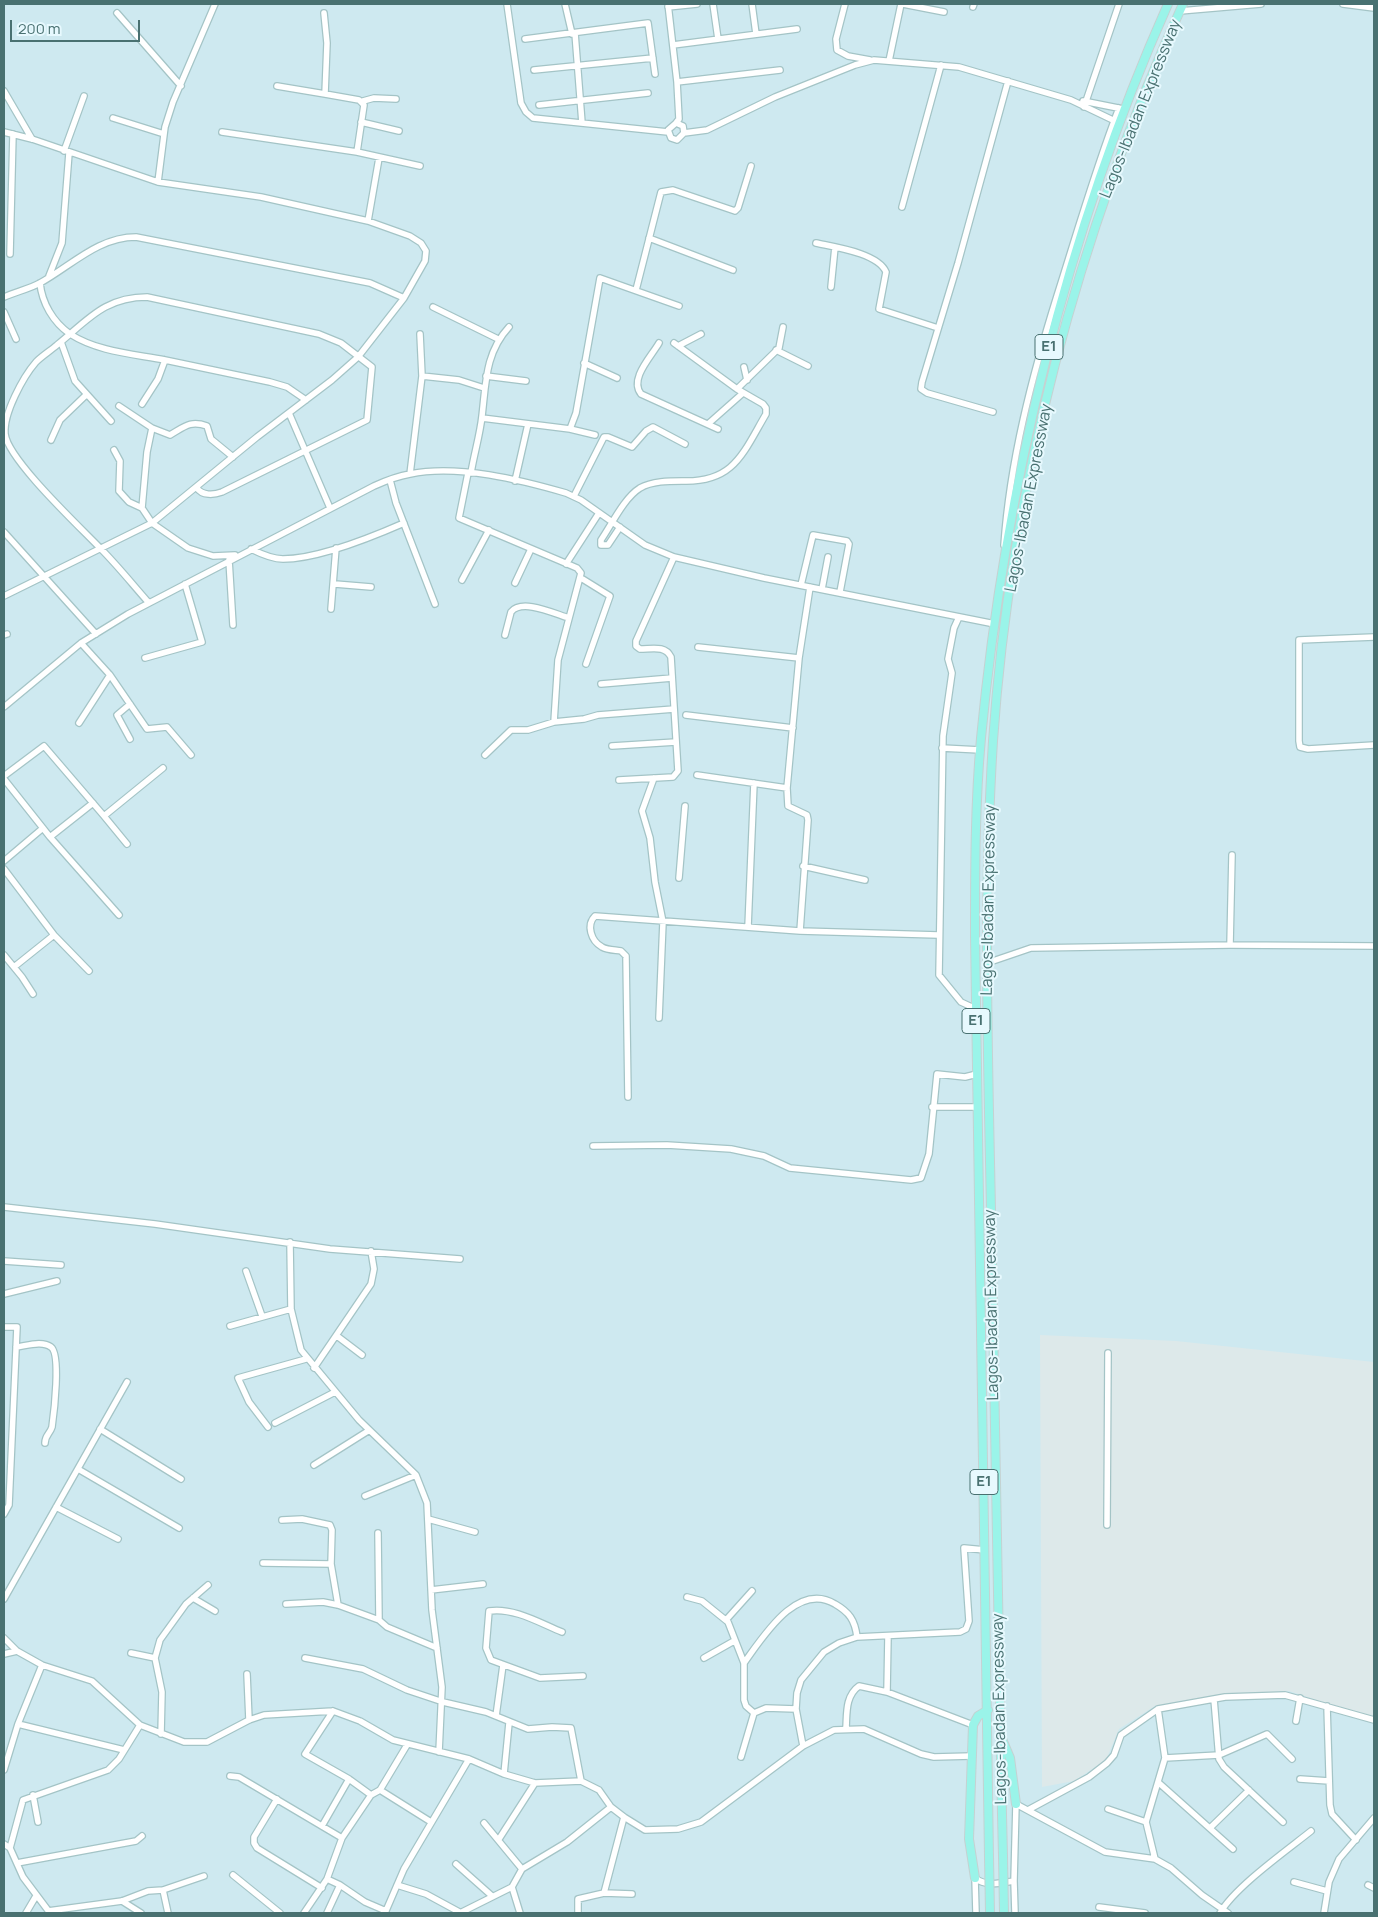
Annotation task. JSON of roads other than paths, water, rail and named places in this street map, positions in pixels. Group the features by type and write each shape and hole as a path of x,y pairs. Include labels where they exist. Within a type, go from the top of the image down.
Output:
{"highway":[{"name":"Lagos-Ibadan Expressway","path":"990,1913 974,936 980,750 994,624 1009,528 1034,406 1074,259 1117,122 1165,5"},
{"name":"Lagos-Ibadan Expressway","path":"1004,1913 986,936 990,801 994,740 1007,620 1020,530 1045,407 1098,218 1145,91 1183,8"},
{"path":"975,1878 969,1840 973,1725 978,1716 988,1710"},
{"path":"1000,1736 1010,1758 1016,1804"}],"street":[{"path":"158,182 164,134 173,102 214,4"},
{"path":"508,4 521,103 526,112 534,118 668,132 674,140 681,139 684,133 683,126 676,124 670,126 668,132"},
{"path":"565,4 574,33 582,123"},
{"path":"676,124 679,119 677,82 668,6 697,4"},
{"path":"713,4 718,39"},
{"path":"752,4 756,34"},
{"path":"845,4 836,39 837,50 848,56 959,67 1086,104 1122,109"},
{"path":"889,61 902,4 944,12"},
{"path":"1086,104 1119,4"},
{"path":"1183,8 1189,4"},
{"path":"1183,8 1261,4"},
{"path":"1343,4 1374,8"},
{"path":"117,13 181,86"},
{"path":"324,13 327,42 325,94"},
{"path":"525,39 648,23 655,74"},
{"path":"673,45 797,29"},
{"path":"534,70 653,58"},
{"path":"684,133 706,130 775,97 855,65 874,60"},
{"path":"902,207 941,65"},
{"path":"677,82 780,70"},
{"path":"992,412 927,393 921,389 1008,80"},
{"path":"276,86 363,101 374,98 396,99"},
{"path":"4,91 32,139"},
{"path":"539,105 648,93"},
{"path":"49,276 62,243 67,152 84,96"},
{"path":"357,152 363,101"},
{"path":"1086,104 1117,122"},
{"path":"113,118 164,134"},
{"path":"361,122 399,131"},
{"path":"4,132 32,139 158,182 261,196 368,222 410,236 421,243 426,251 424,261 404,298 358,357 306,400 152,522 4,596"},
{"path":"222,132 357,152 420,166"},
{"path":"10,254 7,218 13,134"},
{"path":"368,222 379,158"},
{"path":"636,290 661,192 673,190 735,211 738,208 751,166"},
{"path":"4,297 40,283 111,240 136,237 370,283 404,298"},
{"path":"649,238 733,270"},
{"path":"816,243 857,252 884,268 886,276 879,309 938,328"},
{"path":"831,287 835,247"},
{"path":"570,430 576,413 598,280 604,278 679,306"},
{"path":"40,283 43,301 50,312 70,333 103,348 270,382 287,387 306,400"},
{"path":"149,603 101,549 52,499 8,444 5,435 8,416 20,384 37,362 82,322 116,302 131,297 147,297 319,334 341,343 372,367 367,420 222,492 208,494 201,492 197,488"},
{"path":"433,307 498,339"},
{"path":"4,312 16,340"},
{"path":"509,327 498,339 487,365 482,418 459,518 577,568 581,573 558,660 554,722"},
{"path":"737,389 776,350 781,342 782,327"},
{"path":"410,474 422,376 420,334"},
{"path":"620,527 608,545 601,545 601,540 631,497 640,488 660,482 707,479 732,467 766,414 766,408 763,404 737,389 676,345 701,334"},
{"path":"61,342 75,381 111,421"},
{"path":"659,343 636,382 636,388 641,394 718,429"},
{"path":"776,350 808,366"},
{"path":"142,404 158,379 165,360"},
{"path":"584,363 616,378"},
{"path":"744,367 747,380"},
{"path":"422,376 459,380 484,388"},
{"path":"486,376 526,381"},
{"path":"708,424 743,393"},
{"path":"51,440 60,420 86,395"},
{"path":"119,406 152,428 170,435 185,425 201,424 207,426 211,439 232,457"},
{"path":"288,413 306,449 330,508"},
{"path":"482,418 595,435"},
{"path":"515,481 528,424"},
{"path":"574,496 605,437 632,447 646,431 653,427 685,444"},
{"path":"142,508 147,452 152,428"},
{"path":"114,450 120,461 119,491 129,502 142,508 152,522 188,548 214,556 238,555"},
{"path":"4,707 82,643 149,603 238,555 390,480 410,474 445,471 515,481 574,496 645,544 674,557 715,568 994,624"},
{"path":"390,480 396,503 435,604"},
{"path":"566,564 599,513"},
{"path":"251,549 268,557 282,559 336,548 380,536 404,523"},
{"path":"462,580 489,530"},
{"path":"4,532 96,634"},
{"path":"801,585 813,535 847,540 849,544 840,592"},
{"path":"332,609 336,548"},
{"path":"516,583 531,549"},
{"path":"214,556 219,566"},
{"path":"620,780 677,775 671,657 668,651 661,648 640,649 636,646 636,641 674,557"},
{"path":"822,589 828,557"},
{"path":"229,560 233,625"},
{"path":"581,578 610,596 586,664"},
{"path":"145,658 202,642 185,584"},
{"path":"335,584 371,587"},
{"path":"800,931 807,815 788,806 787,788 799,658 810,587"},
{"path":"505,635 511,612 519,606 528,606 569,618"},
{"path":"959,616 954,628 948,659 952,673 942,748 942,892 938,935 939,975 961,1002 976,1009"},
{"path":"1374,637 1299,640 1300,747 1308,749 1374,745"},
{"path":"82,643 110,675 147,729 167,726 190,755"},
{"path":"698,647 799,658"},
{"path":"79,722 110,675"},
{"path":"601,684 672,678"},
{"path":"130,704 117,715 130,739"},
{"path":"485,755 511,730 528,730 554,722 584,719 598,715 674,709"},
{"path":"686,714 793,728"},
{"path":"612,746 676,742"},
{"path":"119,915 50,837 4,778 44,746 127,844"},
{"path":"942,748 980,750"},
{"path":"104,816 164,768"},
{"path":"697,775 787,788"},
{"path":"654,778 642,811 650,838 655,882 663,922 659,1018"},
{"path":"748,927 754,783"},
{"path":"50,837 93,803"},
{"path":"679,878 685,806"},
{"path":"4,861 43,828"},
{"path":"1230,945 1232,855"},
{"path":"803,866 865,880"},
{"path":"4,869 54,935 89,971"},
{"path":"628,1097 626,956 621,951 603,948 596,943 592,936 591,922 595,916 800,931 938,935"},
{"path":"14,967 54,935"},
{"path":"987,963 1031,948 1230,945 1374,946"},
{"path":"4,955 33,994"},
{"path":"593,1146 667,1145 731,1149 764,1156 790,1168 911,1180 921,1178 926,1166 937,1074 965,1077 977,1074"},
{"path":"932,1107 978,1107"},
{"path":"4,1206 330,1248 460,1258"},
{"path":"290,1242 291,1309 297,1339 306,1359 368,1431 416,1475 427,1503 431,1590 442,1702 439,1752"},
{"path":"314,1368 371,1284 374,1269 371,1252"},
{"path":"4,1261 61,1266"},
{"path":"246,1271 262,1316"},
{"path":"4,1294 57,1281"},
{"path":"230,1326 291,1309"},
{"path":"4,1327 17,1327 7,1458 10,1505 4,1514"},
{"path":"337,1336 362,1355"},
{"path":"16,1347 49,1345 53,1348 55,1354 56,1387 52,1429 44,1437 44,1444"},
{"path":"1107,1525 1108,1352"},
{"path":"268,1427 249,1402 238,1378 306,1359"},
{"path":"4,1599 127,1382"},
{"path":"275,1423 334,1392"},
{"path":"100,1429 181,1479"},
{"path":"314,1465 368,1431"},
{"path":"78,1469 179,1528"},
{"path":"365,1496 416,1475"},
{"path":"56,1506 118,1539"},
{"path":"282,1520 302,1519 330,1525 332,1530 331,1564 338,1605"},
{"path":"428,1520 475,1532"},
{"path":"378,1533 379,1620"},
{"path":"803,1746 796,1709 797,1693 801,1680 810,1667 824,1652 840,1643 857,1637 960,1632 966,1629 969,1621 964,1548 985,1550"},
{"path":"263,1563 331,1564"},
{"path":"431,1590 483,1584"},
{"path":"161,1734 162,1692 155,1658 160,1640 192,1598 208,1585"},
{"path":"726,1620 752,1591"},
{"path":"687,1596 702,1601 726,1620 744,1662 744,1700 746,1706 754,1713"},
{"path":"192,1598 215,1611"},
{"path":"744,1662 764,1634 790,1609 803,1600 816,1598 829,1600 839,1606 854,1621 857,1637"},
{"path":"286,1604 323,1602 338,1605 379,1620 387,1626 437,1648"},
{"path":"562,1632 522,1616 496,1610 489,1611 486,1625 487,1653 491,1660 540,1678 584,1676"},
{"path":"887,1692 888,1636"},
{"path":"4,1638 17,1652 42,1665 92,1681 140,1725 191,1743 207,1742 249,1720 264,1715 333,1711 360,1721 378,1733 407,1745 469,1759 504,1774 535,1783 581,1781 599,1790 611,1807 624,1818 645,1830 678,1829 701,1822 803,1746 823,1734 846,1728 874,1732 921,1754 934,1757 972,1756"},
{"path":"704,1658 734,1641"},
{"path":"4,1654 17,1652"},
{"path":"131,1653 155,1658"},
{"path":"305,1658 363,1669 387,1682 442,1702 496,1716 509,1723 532,1730 552,1727 571,1728 581,1781"},
{"path":"4,1770 18,1724 42,1665"},
{"path":"496,1716 503,1665"},
{"path":"247,1674 249,1720"},
{"path":"846,1728 849,1699 854,1690 859,1686 887,1692 973,1725"},
{"path":"1028,1810 1088,1777 1108,1763 1114,1756 1121,1735 1158,1709 1214,1699 1257,1695 1285,1695 1374,1720"},
{"path":"1296,1721 1300,1698"},
{"path":"1214,1699 1219,1756 1224,1767 1283,1822"},
{"path":"1327,1706 1332,1814 1356,1840"},
{"path":"754,1713 766,1708 796,1709"},
{"path":"1155,1859 1146,1822 1165,1758 1158,1709"},
{"path":"333,1711 305,1754 349,1779 371,1795"},
{"path":"741,1757 754,1713"},
{"path":"504,1774 509,1723"},
{"path":"18,1724 124,1750"},
{"path":"140,1725 114,1765 108,1770 23,1800 7,1846 17,1863 22,1877 49,1912 122,1900 148,1891 163,1890 204,1876"},
{"path":"1165,1758 1219,1756 1267,1734 1292,1759"},
{"path":"304,1913 327,1879 342,1838 371,1795 380,1790 407,1745"},
{"path":"327,1879 385,1912 404,1869 469,1759"},
{"path":"230,1776 239,1777 277,1798 342,1838"},
{"path":"322,1826 349,1779"},
{"path":"1300,1779 1329,1781"},
{"path":"499,1839 535,1783"},
{"path":"1159,1783 1233,1848"},
{"path":"380,1790 431,1822"},
{"path":"1210,1828 1249,1790"},
{"path":"33,1795 38,1822"},
{"path":"277,1798 254,1837 254,1843 257,1848 322,1888"},
{"path":"1015,1913 1016,1804 1105,1852 1155,1859 1170,1867 1223,1912 1271,1862 1311,1831"},
{"path":"398,1884 426,1894 460,1913 512,1887 522,1869 567,1842 611,1807"},
{"path":"1108,1809 1146,1822"},
{"path":"604,1893 624,1818"},
{"path":"1324,1913 1327,1891 1339,1859 1374,1818"},
{"path":"484,1823 522,1869"},
{"path":"17,1863 136,1841 142,1836"},
{"path":"456,1864 492,1896"},
{"path":"233,1875 280,1913"},
{"path":"975,1878 980,1883 1014,1882"},
{"path":"975,1878 976,1913"},
{"path":"1294,1882 1327,1891"},
{"path":"327,1913 340,1885"},
{"path":"512,1887 520,1913"},
{"path":"163,1890 168,1913"},
{"path":"578,1913 578,1899 604,1893 632,1894"},
{"path":"26,1913 36,1896"},
{"path":"122,1900 141,1913"},
{"path":"1099,1907 1145,1913"}]}
